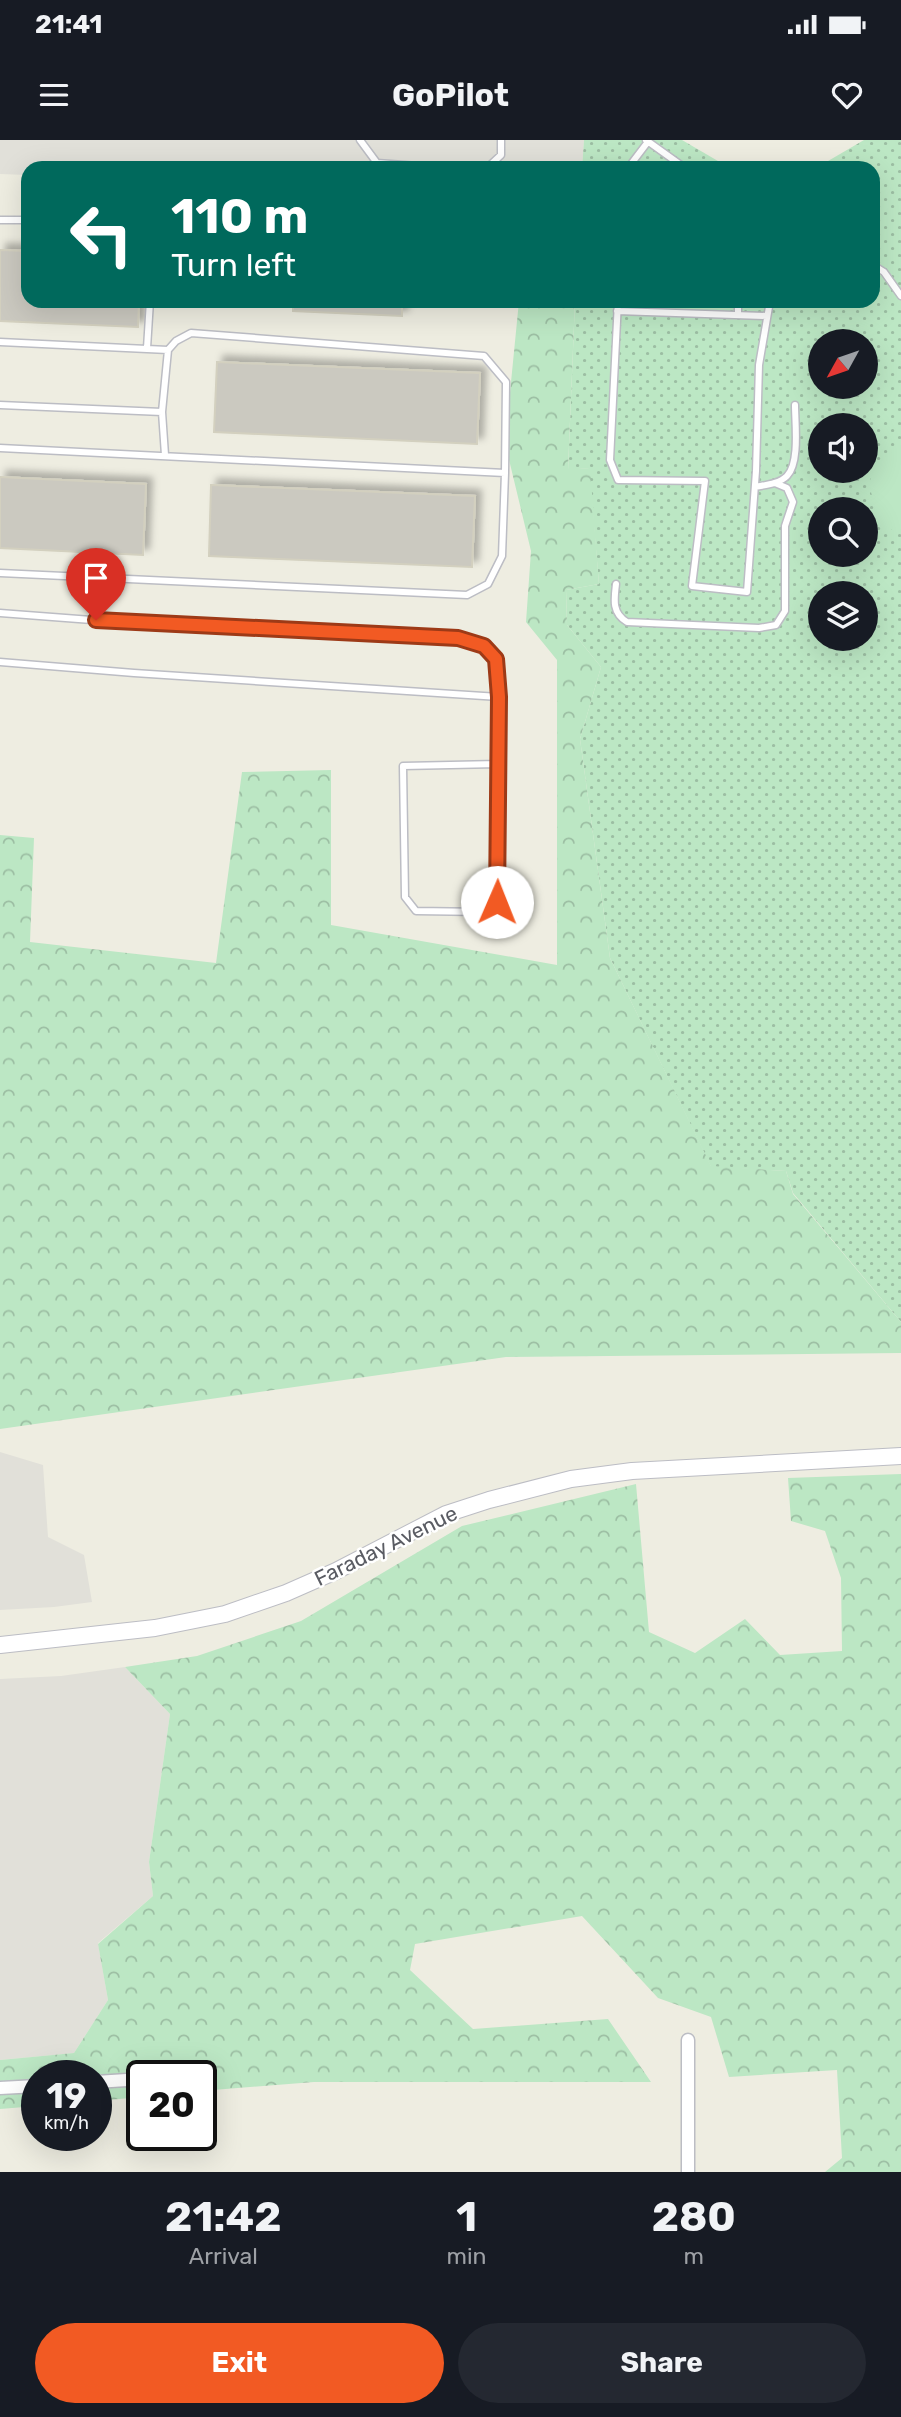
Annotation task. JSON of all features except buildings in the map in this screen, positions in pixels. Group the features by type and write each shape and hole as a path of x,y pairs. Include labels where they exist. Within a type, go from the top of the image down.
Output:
{"street":[{"name":"Faraday Avenue","path":"0,1645 155,1628 225,1614 286,1593 336,1571 446,1514 571,1479 632,1471 901,1456"},
{"path":"688,2040 688,2172"},
{"path":"0,2088 21,2086"}],"lane":[{"path":"360,140 376,161"},
{"path":"495,161 501,155 501,140"},
{"path":"633,161 646,142 674,161"},
{"path":"0,219 21,220"},
{"path":"880,269 901,296"},
{"path":"146,348 149,308"},
{"path":"617,308 610,460 618,480 705,481 692,586 747,592 755,487 759,365 769,308"},
{"path":"738,308 738,315"},
{"path":"617,311 767,316"},
{"path":"0,573 467,595 488,584 502,556 506,382 484,356 191,333 168,349 162,412 165,455"},
{"path":"0,342 168,349"},
{"path":"0,405 162,412"},
{"path":"755,487 775,483 787,476 795,463 795,405"},
{"path":"0,448 505,473"},
{"path":"615,584 615,608 618,616 628,622 759,628 776,625 785,611 785,526 793,502 787,488 775,483"},
{"path":"0,613 144,624 458,638 484,646 496,659 499,697 497,902 485,912 415,911 405,897 403,766 498,764"},
{"path":"0,662 499,697"}],"shaded area":[{"path":"0,140 584,140 582,161 21,161 21,175 0,174"},
{"path":"0,1452 43,1465 48,1537 84,1555 92,1602 0,1610"},
{"path":"125,1667 170,1714 149,1862 153,1896 98,1943 108,2000 74,2053 0,2060 0,1679 61,1676"}],"green space":[{"path":"584,140 682,140 718,161 582,161"},
{"path":"864,140 901,140 901,1322 793,1193 786,1171 711,1167 610,958 580,739 601,667 567,625 566,590 599,584 589,468 568,470 575,308 880,308 880,161 828,161"},
{"path":"518,308 575,308 568,469 590,468 599,584 566,590 567,625 601,667 580,739 610,958 711,1166 786,1171 793,1194 901,1322 901,1353 506,1357 0,1429 0,835 34,838 30,942 216,963 242,772 331,770 331,925 557,965 557,660 526,622 531,551 505,443"},
{"path":"901,449 900,534 878,523 878,497 872,497 869,483 878,483 878,466 890,454"},
{"path":"901,1474 901,2172 825,2172 842,2158 837,2070 729,2077 711,2017 658,1998 582,1916 415,1944 410,1970 473,2029 608,2019 651,2082 314,2082 217,2090 217,2060 126,2060 126,2098 112,2100 112,2060 21,2060 21,2107 0,2109 0,2060 74,2053 108,2000 98,1944 153,1896 149,1862 170,1714 125,1667 197,1656 301,1621 462,1526 636,1484 649,1632 695,1653 745,1619 780,1655 842,1651 841,1578 825,1531 791,1521 788,1478"}],"route":[{"path":"96,620 458,638 484,646 496,659 499,697 497,902"}]}
